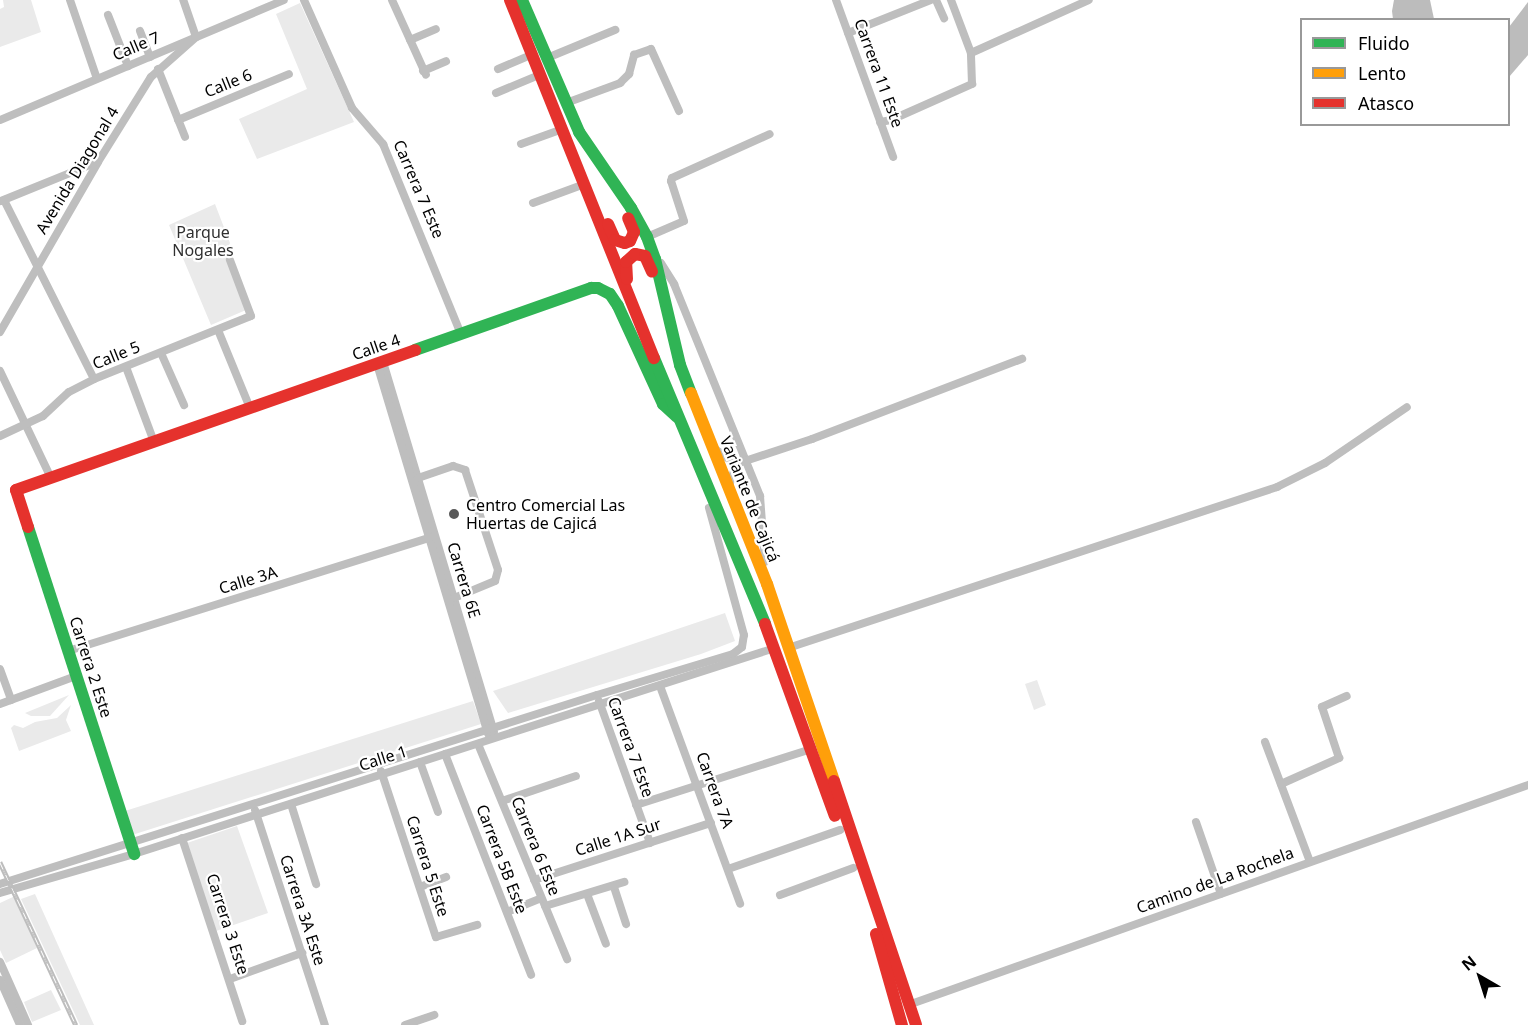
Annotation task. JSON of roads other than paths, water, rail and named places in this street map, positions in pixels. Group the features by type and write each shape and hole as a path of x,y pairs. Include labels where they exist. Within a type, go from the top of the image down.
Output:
{"main road":[{"name":"Variante de Cajicá","path":"510,0 703,478 775,648 854,868 902,1025"},
{"name":"Variante de Cajicá","path":"522,0 579,132 647,237 655,259 680,365 766,584 911,1004 916,1025"},
{"path":"590,197 601,206 615,240 625,243 630,241 634,228 615,197 613,182"},
{"path":"632,304 626,262 635,254 647,259 662,295"},
{"name":"Calle 4","path":"16,490 598,288 610,294 618,306 663,404 680,419"},
{"name":"Carrera 2 Este","path":"16,490 133,848"}],"street":[{"path":"70,0 97,79"},
{"path":"183,0 196,37"},
{"name":"Calle 7","path":"0,120 284,0"},
{"name":"Carrera 7 Este","path":"304,0 352,108 383,144 461,334"},
{"path":"392,0 424,73 446,61"},
{"name":"Carrera 11 Este","path":"836,0 893,157"},
{"path":"848,33 931,0"},
{"path":"936,0 944,18"},
{"path":"880,122 891,120 972,84 971,53 951,0"},
{"path":"971,53 1089,0"},
{"path":"108,15 128,66"},
{"path":"410,40 436,29"},
{"path":"547,58 615,30"},
{"path":"140,31 152,64 151,77"},
{"name":"Avenida Diagonal 4","path":"0,332 98,162 151,77 196,37"},
{"path":"566,103 620,83 629,74 634,55 651,49 679,111"},
{"path":"498,69 531,55"},
{"path":"158,69 185,137"},
{"name":"Calle 6","path":"178,120 289,74"},
{"path":"496,93 539,75"},
{"path":"521,144 563,129"},
{"path":"647,237 684,221 672,178 771,134"},
{"path":"94,379 2,201 98,162"},
{"path":"533,203 585,184"},
{"path":"655,259 663,265 674,284 760,496 766,584"},
{"name":"Calle 5","path":"0,436 27,424 54,407 69,392 94,379 251,316 230,260"},
{"path":"218,330 250,408"},
{"path":"161,352 183,405"},
{"path":"736,464 812,439 1022,359"},
{"name":"Carrera 6E","path":"380,363 418,477 432,537 454,598 489,729"},
{"name":"Carrera 6E","path":"380,363 492,739"},
{"path":"126,367 154,442"},
{"path":"0,371 51,478"},
{"path":"788,648 1277,487 1325,463 1407,406"},
{"path":"711,447 724,453 736,464"},
{"path":"728,490 736,464"},
{"path":"418,477 453,466 465,470 498,570 495,581 454,598"},
{"name":"Calle 1","path":"0,893 253,804 734,654 742,647 744,636 706,498 703,478"},
{"name":"Calle 3A","path":"68,651 432,537"},
{"name":"Calle 1","path":"0,884 133,848 182,838 775,648"},
{"path":"0,669 11,700"},
{"path":"0,704 76,676"},
{"name":"Carrera 7A","path":"660,686 741,904"},
{"name":"Carrera 7 Este","path":"597,695 650,843"},
{"path":"1281,784 1338,758 1322,707 1347,696"},
{"path":"1265,742 1310,862"},
{"name":"Carrera 6 Este","path":"478,744 567,959"},
{"path":"636,805 811,749"},
{"name":"Carrera 5B Este","path":"445,754 531,975"},
{"path":"420,762 438,812"},
{"name":"Carrera 5 Este","path":"379,765 436,937 477,925"},
{"path":"502,801 576,776"},
{"name":"Camino de La Rochela","path":"911,1004 1528,784"},
{"name":"Carrera 3A Este","path":"253,804 325,1025"},
{"path":"291,804 316,884"},
{"path":"1196,822 1221,894"},
{"name":"Calle 1A Sur","path":"534,880 711,824"},
{"path":"728,869 840,830"},
{"name":"Carrera 3 Este","path":"182,838 242,1021"},
{"path":"780,895 854,868"},
{"path":"420,887 446,878"},
{"path":"507,912 543,902 587,894 624,882"},
{"path":"614,887 626,924"},
{"path":"587,894 606,944"},
{"path":"230,979 302,952"},
{"path":"0,962 28,1025"},
{"path":"0,980 20,1025"},
{"path":"405,1025 434,1014"}],"railway":[{"path":"0,862 76,1025"}],"place":[{"name":"Centro Comercial Las Huertas de Cajicá","path":"454,514"}],"park label":[{"name":"Parque Nogales","path":"203,241"}]}
